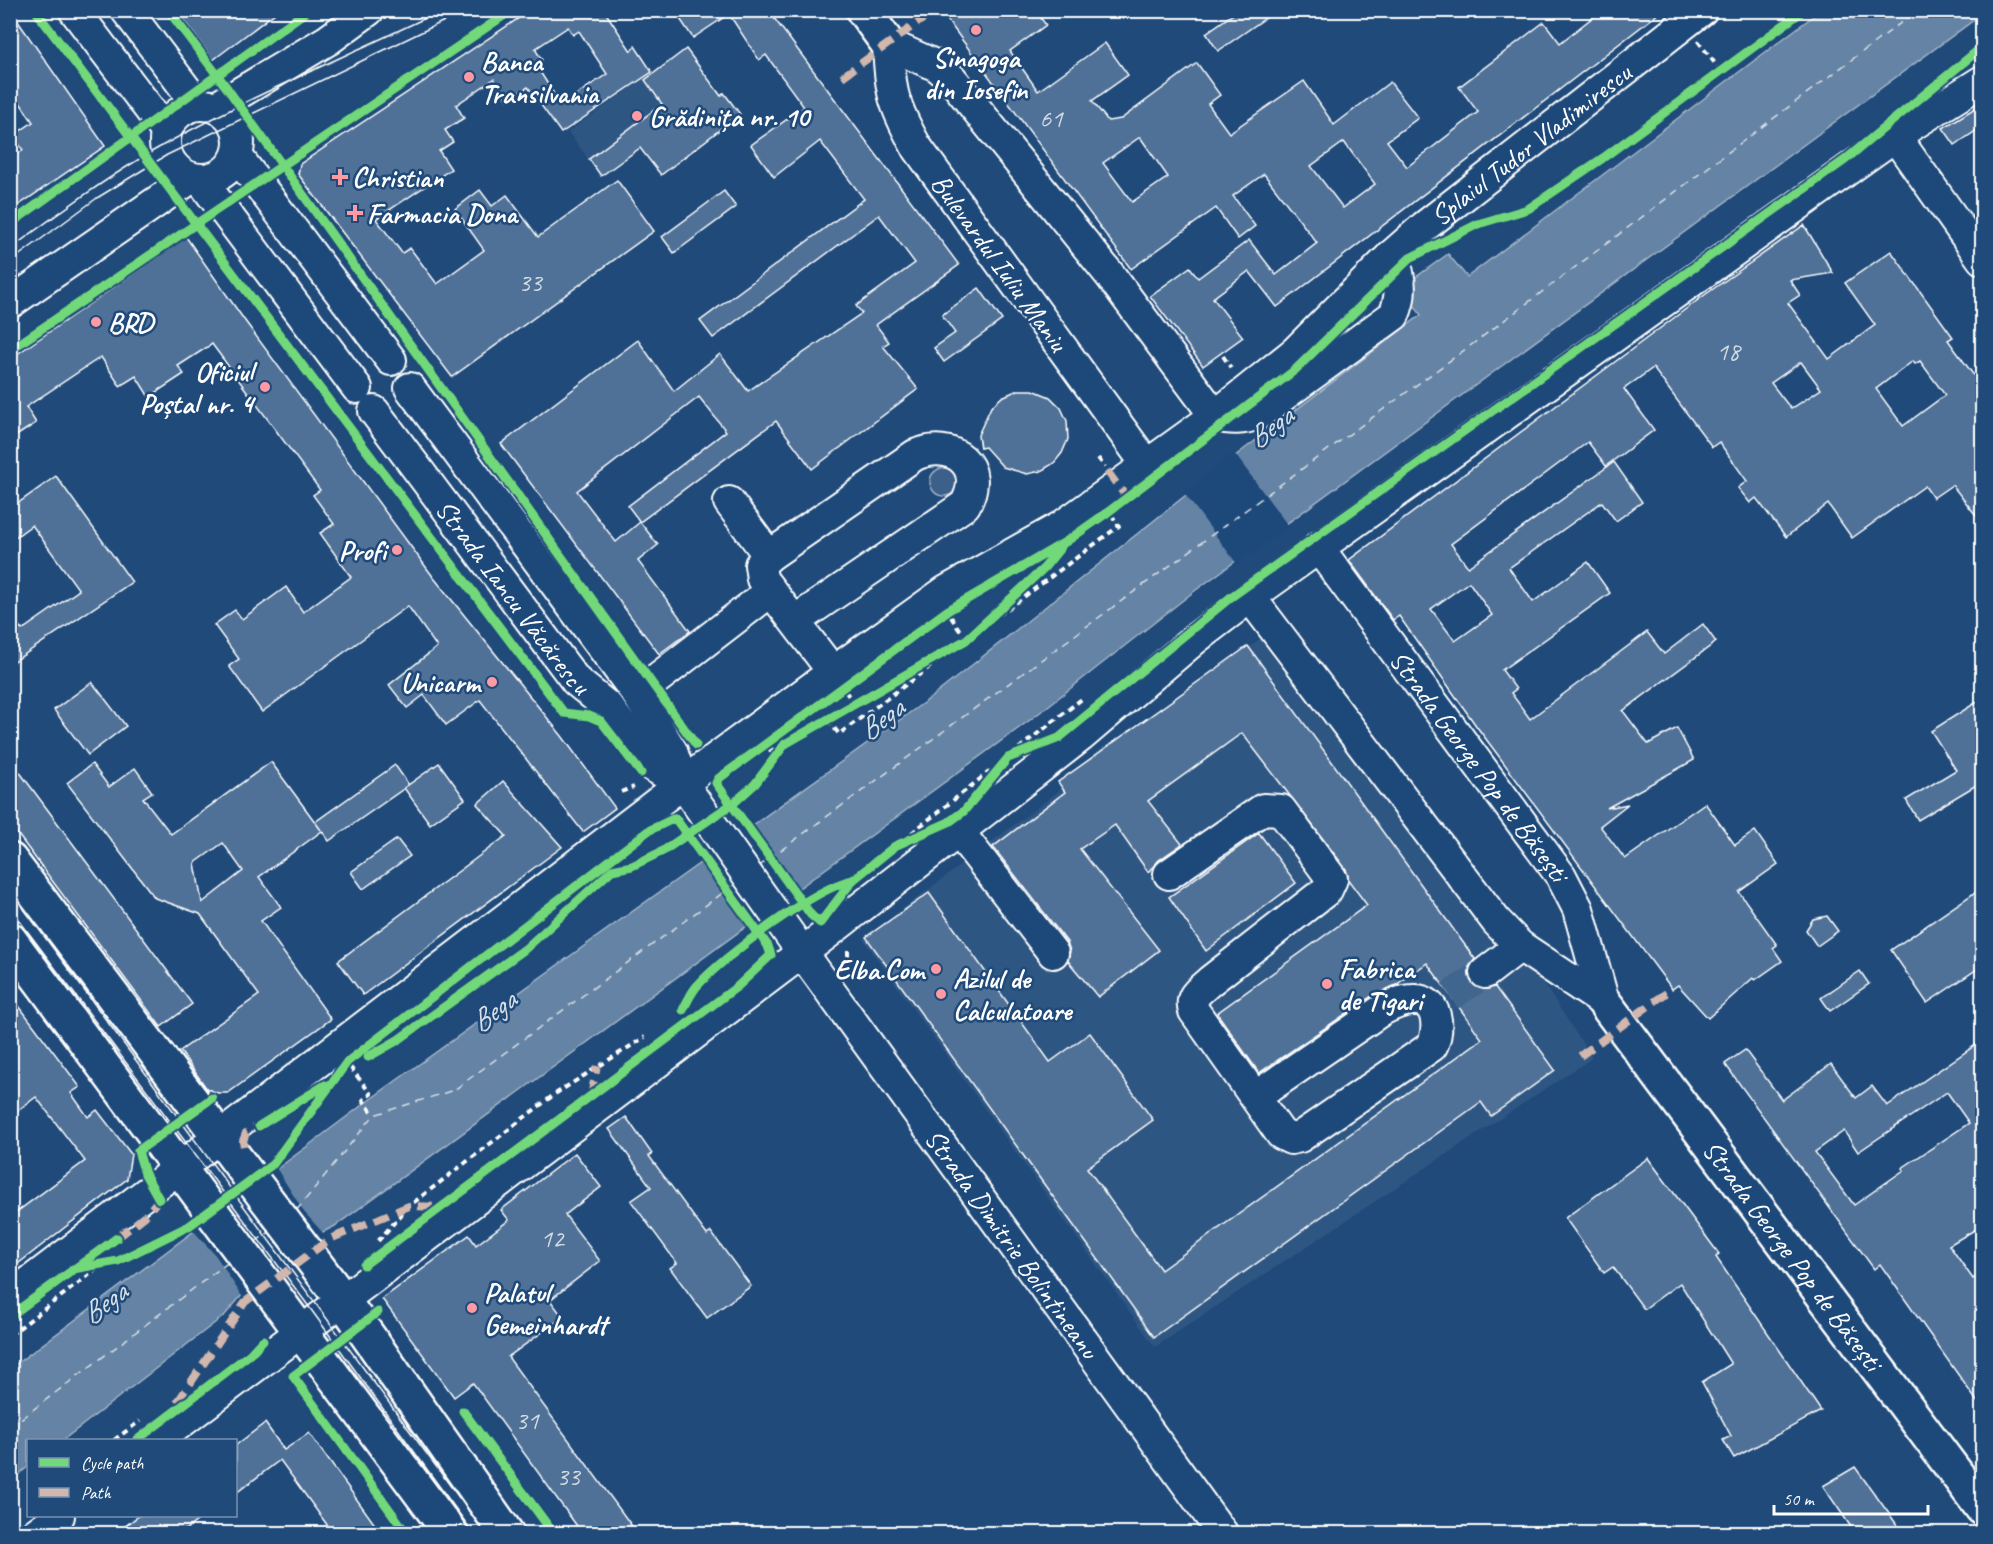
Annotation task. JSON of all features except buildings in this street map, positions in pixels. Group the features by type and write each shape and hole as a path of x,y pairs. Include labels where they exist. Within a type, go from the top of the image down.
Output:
{"main road":[{"path":"863,11 888,44"},
{"path":"10,860 170,1075 226,1145 335,1290 507,1533"},
{"path":"10,940 452,1533"},
{"name":"Strada George Pop de Băsești","path":"1604,1002 1983,1508"}],"street":[{"path":"74,10 166,131 167,155 172,165 196,179 357,388 362,402 374,411 394,411 408,398 411,388 406,371 391,360 237,156"},
{"path":"10,303 196,179 222,174 237,156 240,138 237,129 225,112 207,106 126,10"},
{"path":"166,131 178,113 207,106 328,40 369,10"},
{"name":"Splaiul Tudor Vladimirescu","path":"10,1297 185,1177 683,784 838,680 946,591 1062,526 1215,416 1295,352 1392,255 1443,212 1702,10"},
{"path":"888,44 937,66 952,79 1110,275 1215,416 1230,420 1245,419 1258,414 1394,315 1401,301 1398,269 1392,255"},
{"name":"Bulevardul Iuliu Maniu","path":"888,44 890,90 899,115 916,146 1148,465"},
{"path":"159,1439 335,1290 796,942 949,829 1080,737 1195,639 1250,597 1895,136 1983,81"},
{"path":"1895,136 1983,259"},
{"path":"357,388 363,369 371,362 391,360"},
{"name":"Strada Iancu Văcărescu","path":"411,388 637,694 672,751 683,784"},
{"name":"Strada Iancu Văcărescu","path":"374,411 576,681 608,707 652,766 683,784"},
{"path":"796,620 965,505 971,489 968,466 959,456 946,450 930,450 915,455 769,556 759,570 771,591 796,620 838,680"},
{"path":"729,502 769,556"},
{"name":"Strada George Pop de Băsești","path":"1318,547 1561,876 1578,909 1604,1002"},
{"path":"637,694 771,591"},
{"name":"Strada George Pop de Băsești","path":"1250,597 1496,921 1520,946 1604,1002"},
{"name":"Strada Dimitrie Bolintineanu","path":"683,784 1223,1533"},
{"path":"1169,874 1263,809 1273,807 1281,810 1332,879 1327,890 1194,995 1192,1003 1194,1011 1281,1134 1292,1139 1300,1137 1432,1046 1438,1034 1436,1016 1441,1002 1416,999 1401,1001 1382,1010 1255,1097"},
{"path":"949,829 1053,953"},
{"path":"1485,973 1520,946"},
{"path":"35,1533 56,1517"}],"path":[{"path":"1707,53 1720,70"},
{"path":"1222,356 1231,368"},
{"path":"1098,458 1105,468"},
{"path":"828,720 838,734 1119,526"},
{"path":"773,760 785,744 966,640 1050,561"},
{"path":"947,611 966,640"},
{"path":"838,680 855,704"},
{"path":"895,846 1089,694"},
{"path":"841,701 847,708"},
{"path":"982,791 1008,758 1042,746"},
{"path":"621,792 628,789"},
{"path":"895,846 949,829"},
{"path":"582,881 601,867"},
{"path":"367,1052 398,1040 525,949 603,878"},
{"path":"848,950 848,964"},
{"path":"374,1248 409,1206 555,1094 651,1033"},
{"path":"367,1052 375,1041"},
{"path":"358,1059 346,1068 370,1094 363,1100 374,1115"},
{"path":"99,1251 110,1246"},
{"path":"10,1335 101,1266 110,1246"}],"shaded area":[{"name":"Grădinița nr. 10","path":"676,56 687,71 697,64 706,75 696,83 704,100 601,176 568,132"},
{"path":"944,468 954,472 958,482 954,492 944,496 934,492 930,482 934,472"},
{"path":"1272,630 1539,976 1592,1058 1155,1347 863,939"}],"water":[{"name":"Bega","path":"1820,11 1982,11 1982,14 1192,593 1034,717 335,1226 305,1241 254,1281 225,1315 64,1439 27,1439 27,1468 11,1480 11,1368 365,1103 933,696 1239,453 1421,315 1412,302 1412,280 1448,254 1467,277"}],"pier":[{"path":"1234,453 1289,527 1237,564 1184,493"},
{"path":"751,823 799,891 749,928 700,859"},
{"path":"275,1166 304,1212 325,1235 307,1243 256,1284 243,1298 216,1256 191,1228"}],"ferry route":[{"path":"758,867 1474,343 1918,10"},
{"path":"296,1211 374,1115 454,1090 735,884"},
{"path":"255,1242 271,1231"},
{"path":"10,1427 230,1261"}],"tunnel":[{"path":"1450,996 1485,973"}],"tram line":[{"path":"10,249 111,177 182,135 442,10"},
{"path":"10,262 97,198 167,155 467,10"},
{"path":"10,890 486,1534"},
{"path":"10,908 304,1300 474,1534"}],"marked path":[{"path":"842,77 934,11"},
{"path":"1107,471 1127,498"},
{"path":"1580,1056 1669,991"},
{"path":"591,1096 597,1066"},
{"path":"244,1146 246,1133 263,1123"},
{"path":"117,1238 145,1216 159,1199"},
{"path":"177,1403 245,1302 330,1239 409,1206 442,1207"}],"cycle path":[{"path":"35,10 564,713 589,716 601,721 641,773"},
{"path":"168,10 227,88 696,745"},
{"path":"10,224 308,10"},
{"path":"10,350 512,10"},
{"path":"1804,10 1603,158 1528,209 1478,224 1410,258 1295,370 1108,512 1067,541 947,611 718,779 716,783 811,915 820,923 853,880 895,846 949,822 964,811 1008,758 1059,738 1231,597 1845,160 1982,47"},
{"path":"368,1057 398,1040 525,949 612,870 632,866 663,851 735,802 755,784 785,744 966,640 1044,568 1061,547"},
{"path":"73,1269 118,1261 189,1226 273,1164 347,1062 648,831 675,818 768,946 771,955 738,986 364,1265"},
{"path":"683,1010 697,986 748,941 817,895 853,880"},
{"path":"259,1126 325,1085"},
{"path":"159,1199 145,1174 138,1151 212,1098"},
{"path":"10,1316 117,1238"},
{"path":"378,1312 293,1376 407,1534"},
{"path":"138,1439 250,1354 263,1340"},
{"path":"463,1411 554,1534"}],"place":[{"name":"Sinagoga din Iosefin","path":"976,30"},
{"name":"Banca Transilvania","path":"469,77"},
{"name":"Grădinița nr. 10","path":"637,116"},
{"name":"Christian","path":"340,177"},
{"name":"Farmacia Dona","path":"355,213"},
{"name":"BRD","path":"96,322"},
{"name":"Oficiul Poștal nr. 4","path":"265,387"},
{"name":"Profi","path":"397,550"},
{"name":"Unicarm","path":"492,682"},
{"name":"Elba.Com","path":"936,969"},
{"name":"Fabrica de Tigari","path":"1327,984"},
{"name":"Azilul de Calculatoare","path":"941,994"},
{"name":"Palatul Gemeinhardt","path":"472,1308"}]}
